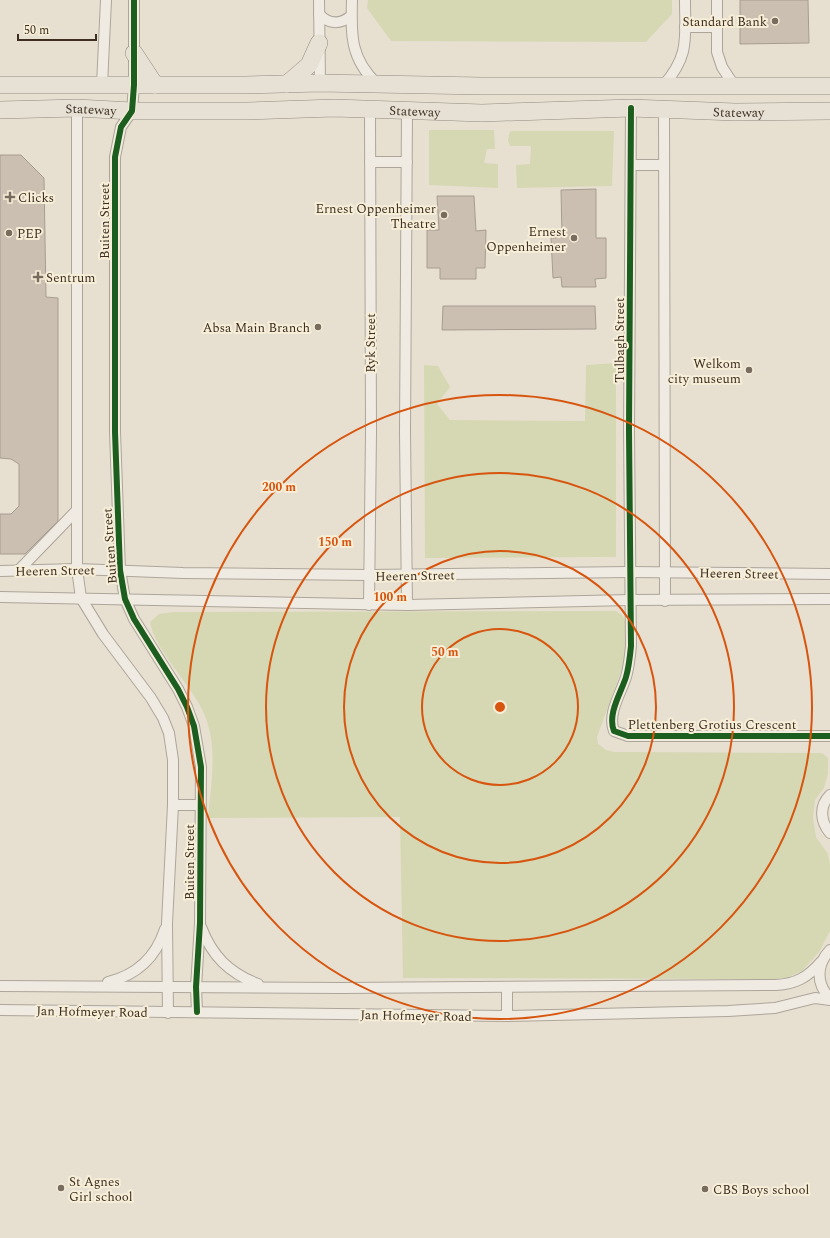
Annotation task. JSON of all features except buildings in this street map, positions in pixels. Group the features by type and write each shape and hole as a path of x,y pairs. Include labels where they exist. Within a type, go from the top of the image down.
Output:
{"main road":[{"path":"288,84 309,65 319,43"},
{"path":"134,54 155,85"},
{"name":"Stateway","path":"0,85 245,85 320,83 482,86 830,86"},
{"path":"320,83 323,98 326,103 334,108"},
{"path":"245,85 246,111"},
{"path":"552,110 554,85"},
{"path":"482,86 482,113"},
{"path":"794,86 795,111"},
{"name":"Stateway","path":"0,110 77,108 132,111 246,111 334,108 482,113 664,108 735,112 830,111"}],"street":[{"path":"102,85 106,0"},
{"path":"132,111 134,85 134,0"},
{"path":"319,0 320,83"},
{"path":"352,0 351,16 353,43 357,58 368,75 377,85"},
{"path":"663,86 680,64 685,44 685,0"},
{"path":"717,0 716,45 719,59 735,87"},
{"path":"319,14 323,18 334,23 341,22 351,16"},
{"path":"685,27 717,27"},
{"name":"Buiten Street","path":"77,108 78,569 81,598 103,634 151,698 163,718 169,733 172,760 172,805 167,923 168,1013"},
{"name":"Tulbagh Street","path":"630,572 631,108"},
{"path":"664,108 665,601"},
{"name":"Ryk Street","path":"369,605 370,110"},
{"path":"407,110 407,605"},
{"name":"Buiten Street","path":"132,111 121,127 115,157 115,432 120,570 125,599 144,636 178,689 190,713 199,748 200,923 196,987 197,1012"},
{"path":"370,162 406,162"},
{"path":"630,165 664,165"},
{"path":"18,571 77,510"},
{"name":"Heeren Street","path":"0,571 78,569 183,573 369,575 630,572 830,574"},
{"name":"Plettenberg Grotius Crescent","path":"630,572 629,600 631,627 629,662 627,676 612,717 614,731 628,736 830,736"},
{"name":"Heeren Street","path":"0,597 369,605 629,600 830,599"},
{"path":"829,794 822,810 822,817 830,840"},
{"path":"172,805 200,805"},
{"path":"97,985 124,978 145,964 155,951 167,923"},
{"path":"200,923 211,948 218,959 237,975 263,986"},
{"name":"Jan Hofmeyer Road","path":"0,986 97,985 196,987 263,986 507,988 784,985 798,982 805,977 821,962 830,950"},
{"path":"821,962 819,977 824,992 830,999"},
{"path":"507,988 507,1016"},
{"name":"Jan Hofmeyer Road","path":"0,1010 507,1016 728,1011 775,1008 815,998 830,999"}],"green space":[{"path":"368,0 672,0 672,14 646,42 391,41 367,8"},
{"path":"429,130 494,130 495,149 487,149 484,163 498,164 498,188 429,185"},
{"path":"510,131 614,131 612,186 517,188 516,165 530,164 531,146 510,146 508,140"},
{"path":"616,363 616,557 425,558 424,365 438,366 450,387 437,404 450,420 585,421 586,365"},
{"path":"616,611 623,616 627,625 625,660 597,737 598,744 606,750 615,752 822,753 828,758 828,773 824,788 815,800 813,818 816,837 828,854 830,865 830,931 819,952 802,971 786,978 774,979 403,978 400,817 208,818 212,779 212,753 209,728 200,705 166,656 153,633 150,622 159,614 174,612"}],"cycle path":[{"path":"134,0 134,85 132,111 121,127 115,157 115,432 120,570 125,599 134,619 178,689 194,726 201,767 200,923 196,987 197,1012"},
{"path":"631,108 629,430 631,646 627,673 613,711 612,724 614,731 628,736 830,736"}],"place":[{"name":"Standard Bank","path":"775,21"},
{"name":"Clicks","path":"10,197"},
{"name":"Ernest Oppenheimer Theatre","path":"444,215"},
{"name":"PEP","path":"9,233"},
{"name":"Ernest Oppenheimer","path":"574,238"},
{"name":"Sentrum","path":"38,277"},
{"name":"Absa Main Branch","path":"318,327"},
{"name":"Welkom city museum","path":"749,370"},
{"name":"St Agnes Girl school","path":"61,1188"},
{"name":"CBS Boys school","path":"705,1189"}]}
